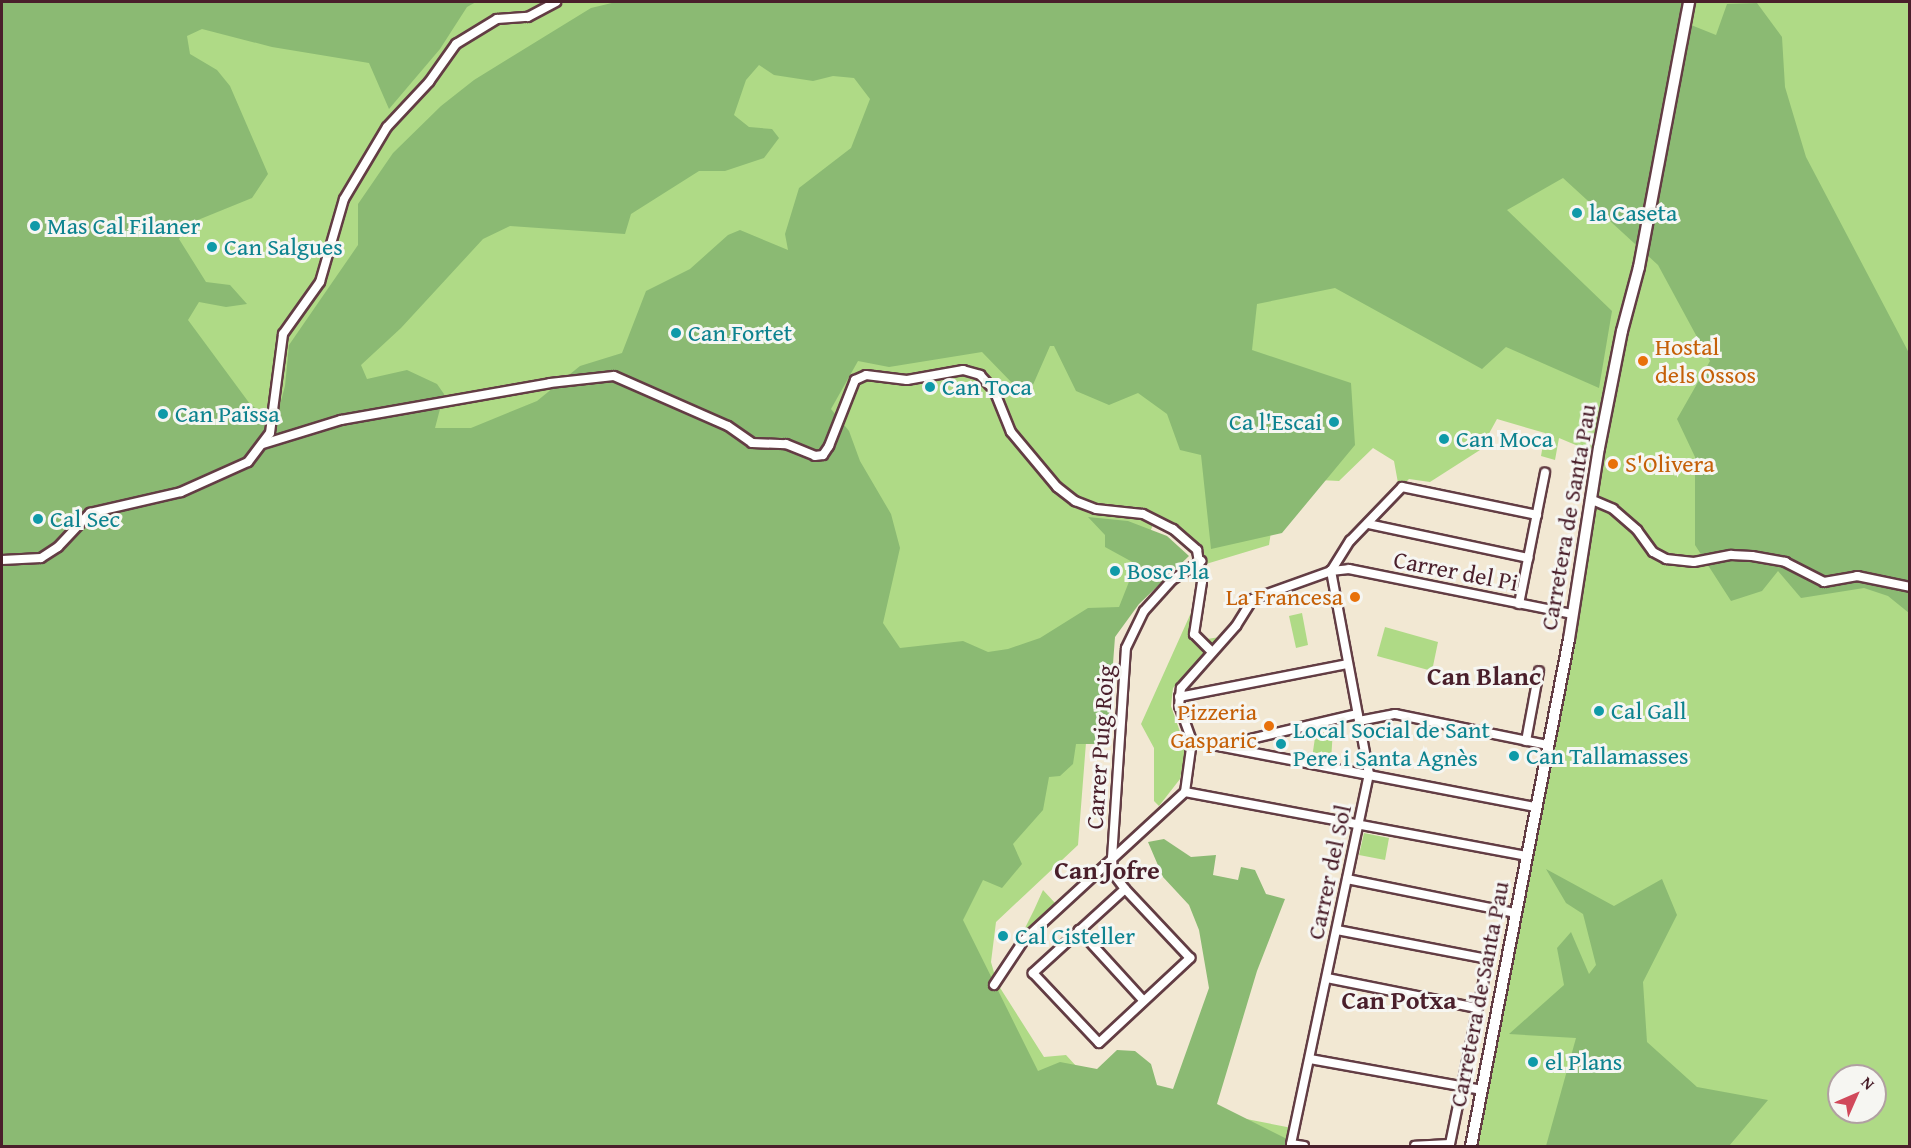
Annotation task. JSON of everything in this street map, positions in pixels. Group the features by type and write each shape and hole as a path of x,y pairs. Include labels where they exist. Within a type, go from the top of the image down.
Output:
{"main road":[{"name":"Carretera de Santa Pau","path":"1471,1146 1573,614 1590,499 1689,2"}],"street":[{"path":"2,560 41,558 58,547 90,513 181,492 248,462 263,444 274,417 283,334 320,282 344,199 387,127 429,82 456,44 497,19 528,17 556,2"},
{"path":"263,444 341,420 550,382 614,376 728,426 752,443 786,444 815,456 823,455 829,446 855,380 866,375 907,380 963,370 980,375 994,390 1011,432 1057,487 1075,501 1096,509 1143,514 1173,529 1197,550 1201,561 1202,582 1194,634 1212,652"},
{"path":"1519,604 1545,473"},
{"path":"1112,858 1185,792 1192,741 1179,697 1186,680 1236,626 1253,599 1330,571 1350,541 1402,487 1537,515"},
{"path":"1590,499 1613,509 1637,530 1653,552 1666,559 1694,562 1731,555 1752,556 1785,562 1824,582 1857,576 1910,587"},
{"path":"1368,524 1528,558"},
{"name":"Carrer Puig Roig","path":"1143,1000 1190,958 1125,889 1113,873 1112,858 1126,648 1144,611 1172,580 1201,561"},
{"name":"Carrer del Pi","path":"1330,571 1348,569 1573,614"},
{"name":"Carrer del Sol","path":"1304,1146 1291,1144 1369,774 1330,571"},
{"path":"1179,697 1347,664"},
{"path":"1526,741 1539,671"},
{"path":"1223,745 1358,718 1395,714 1547,745"},
{"path":"1192,741 1223,745 1536,807"},
{"path":"1185,792 1526,856"},
{"name":"Carrer Puig Roig","path":"994,985 1023,940 1112,858"},
{"path":"1347,879 1515,912"},
{"path":"1079,930 1143,1000 1099,1043 1033,973 1079,930 1125,889"},
{"path":"1337,930 1488,959 1450,1144 1415,1146"},
{"path":"1327,978 1477,1008"},
{"path":"1310,1059 1482,1090"}],"green space":[{"path":"2,2 1909,2 1909,1146 1471,1146 1602,456 1559,438 1555,460 1541,456 1545,433 1497,419 1480,450 1430,482 1409,479 1404,484 1398,483 1394,461 1373,448 1339,481 1279,478 1269,545 1206,564 1198,630 1207,639 1220,637 1173,688 1171,706 1186,749 1180,779 1159,806 1154,801 1154,748 1141,724 1199,595 1196,553 1187,542 1154,521 1088,717 1078,845 996,922 991,962 997,983 1044,1057 1066,1055 1098,1090 1292,1128 1287,1146 2,1146"},
{"path":"2,2 476,2 467,7 440,49 389,109 369,63 272,47 202,29 187,36 190,54 217,70 230,86 268,174 252,198 188,224 179,239 206,282 230,285 247,304 226,307 199,302 188,320 250,404 275,423 285,386 289,345 358,245 358,204 393,153 441,106 474,80 591,8 616,2 1692,2 1691,25 1716,35 1727,4 1757,3 1782,37 1785,87 1806,157 1909,353 1909,613 1888,596 1864,588 1801,598 1778,571 1762,591 1731,601 1695,545 1695,457 1677,419 1710,361 1658,265 1563,178 1507,210 1612,311 1599,388 1506,347 1482,369 1335,288 1257,304 1252,350 1351,383 1355,445 1282,533 1211,549 1201,455 1180,450 1167,414 1138,393 1109,405 1076,391 1054,346 1050,346 1032,387 1015,386 982,352 889,367 858,361 831,409 849,431 860,461 891,514 900,548 883,623 900,648 963,641 988,652 1008,649 1040,638 1088,608 1119,607 1136,564 1105,547 1105,535 1088,517 1128,521 1167,536 1189,556 1139,604 1115,637 1107,744 1076,744 1073,764 1060,776 1049,777 1043,810 1013,844 1022,864 1002,888 983,880 963,920 1038,1071 1060,1062 1097,1069 1117,1050 1135,1051 1151,1064 1157,1085 1173,1089 1209,988 1199,930 1189,905 1163,877 1148,842 1164,839 1191,857 1216,855 1213,875 1238,880 1241,867 1255,870 1266,894 1285,899 1257,971 1217,1104 1301,1146 2,1146","holes":["759,65 774,75 813,81 833,76 854,78 870,99 851,148 799,188 785,234 788,250 740,230 728,235 690,269 646,291 622,353 580,366 537,401 471,428 435,428 444,394 437,384 407,370 367,379 361,365 401,328 483,239 510,226 625,234 631,214 699,171 725,171 764,158 779,138 772,129 749,127 734,115 746,80"]},
{"path":"1302,613 1308,645 1296,648 1289,616"},
{"path":"1385,627 1438,642 1432,671 1377,656"},
{"path":"1333,728 1331,762 1312,758 1316,731"},
{"path":"1364,833 1389,838 1385,860 1359,855"},
{"path":"1546,869 1614,906 1662,879 1677,915 1643,982 1647,1042 1697,1087 1768,1100 1729,1146 1546,1146 1576,1038 1509,1034 1564,985 1557,948 1571,932 1589,974 1596,965 1583,914 1566,903"},
{"path":"1043,890 1055,903 1023,932 1034,910"}],"place":[{"name":"la Caseta","path":"1577,213"},
{"name":"Mas Cal Filaner","path":"35,226"},
{"name":"Can Salgues","path":"212,247"},
{"name":"Can Fortet","path":"676,333"},
{"name":"Hostal dels Ossos","path":"1643,361"},
{"name":"Can Toca","path":"930,387"},
{"name":"Can Païssa","path":"163,414"},
{"name":"Ca l'Escai","path":"1334,422"},
{"name":"Can Moca","path":"1444,439"},
{"name":"S'Olivera","path":"1613,464"},
{"name":"Cal Sec","path":"38,519"},
{"name":"Bosc Pla","path":"1115,571"},
{"name":"La Francesa","path":"1355,597"},
{"name":"Cal Gall","path":"1599,711"},
{"name":"Pizzeria Gasparic","path":"1269,726"},
{"name":"Local Social de Sant Pere i Santa Agnès","path":"1281,744"},
{"name":"Can Tallamasses","path":"1514,756"},
{"name":"Cal Cisteller","path":"1003,936"},
{"name":"el Plans","path":"1533,1062"}],"district":[{"name":"Can Blanc","path":"1484,676"},
{"name":"Can Jofre","path":"1107,870"},
{"name":"Can Potxa","path":"1399,1000"}]}
